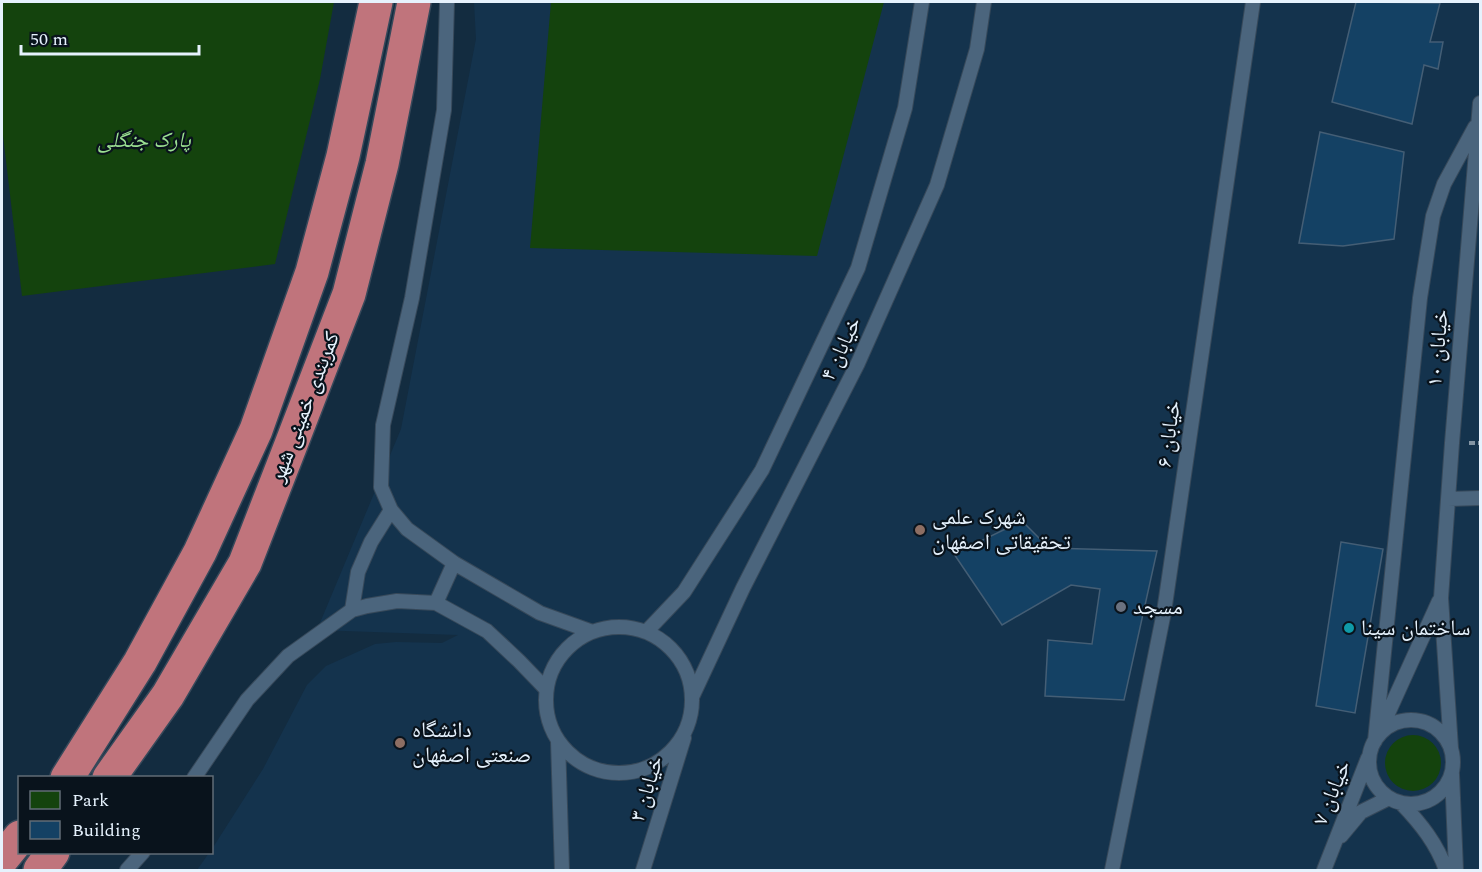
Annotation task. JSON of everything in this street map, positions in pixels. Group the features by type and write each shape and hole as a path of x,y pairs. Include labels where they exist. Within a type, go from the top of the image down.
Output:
{"highway":[{"name":"کمربندی خمینی شهر","path":"68,776 140,662 200,552 256,430 312,272 343,156 376,2"},
{"name":"کمربندی خمینی شهر","path":"110,776 168,695 245,563 284,464 349,294 382,164 414,2"},
{"path":"2,859 18,839"},
{"path":"40,870 52,854"}],"lane":[{"path":"447,2 444,110 412,298 383,425 381,487 391,510 407,530 454,563 540,613 590,631"},
{"name":"خیابان ۴","path":"646,632 684,592 762,471 858,268 905,108 922,2"},
{"name":"خیابان ۴","path":"692,697 743,588 858,363 937,185 977,49 984,2"},
{"name":"خیابان ۶","path":"1112,870 1164,612 1253,2"},
{"name":"خیابان ۱۰","path":"1450,748 1441,598 1480,103"},
{"path":"1446,870 1423,826 1396,801 1380,791 1369,768 1370,755 1375,741 1420,298 1433,216 1444,184 1478,123"},
{"path":"1448,499 1480,498"},
{"path":"352,610 358,572 371,542 391,510"},
{"path":"436,603 454,563"},
{"name":"خیابان ۱۰","path":"1375,741 1441,598"},
{"path":"195,776 247,700 288,656 352,610 397,602 436,603 487,631 546,689"},
{"path":"627,627 646,632 664,643 679,658 688,676 692,697 689,720 680,739 667,755 649,766 630,772 609,773 589,767 572,756 558,741 549,723 546,689 556,664 569,647 590,631 627,627"},
{"name":"خیابان ۳","path":"643,870 689,720"},
{"path":"1375,741 1395,724 1408,721 1422,722 1434,727 1444,736 1453,760 1456,870"},
{"path":"558,741 562,870"},
{"name":"خیابان ۷","path":"1324,870 1370,755"},
{"path":"1396,801 1415,804 1428,801 1443,789 1452,772"},
{"name":"خیابان ۷","path":"1332,847 1361,812 1396,801"},
{"path":"127,870 141,854"}],"shaded area":[{"name":"شهرک علمی تحقیقاتی اصفهان","path":"474,2 1480,2 1480,870 197,870 208,854 213,854 213,847 263,769 307,685 326,666 375,644 442,643 458,635 317,630 401,429 476,39"}],"green space":[{"name":"پارک جنگلی","path":"2,2 334,2 320,79 275,264 22,296 2,127"},
{"path":"551,2 884,2 817,256 530,248"},
{"path":"1407,735 1419,735 1429,739 1437,747 1441,763 1437,779 1429,787 1419,791 1407,791 1397,787 1389,779 1385,769 1385,757 1389,747 1397,739"}],"building":[{"path":"1356,2 1440,3 1430,42 1443,42 1438,69 1424,65 1412,124 1332,102"},
{"path":"1320,132 1404,152 1394,239 1343,246 1299,243"},
{"name":"مسجد","path":"1022,521 1049,548 1157,551 1124,700 1045,696 1048,640 1092,644 1100,589 1071,585 1002,625 954,554"},
{"name":"ساختمان سینا","path":"1341,542 1383,549 1355,713 1316,706"}],"place":[{"name":"شهرک علمی تحقیقاتی اصفهان","path":"920,530"},
{"name":"مسجد","path":"1121,607"},
{"name":"ساختمان سینا","path":"1349,628"},
{"name":"دانشگاه صنعتی اصفهان","path":"400,743"}]}
